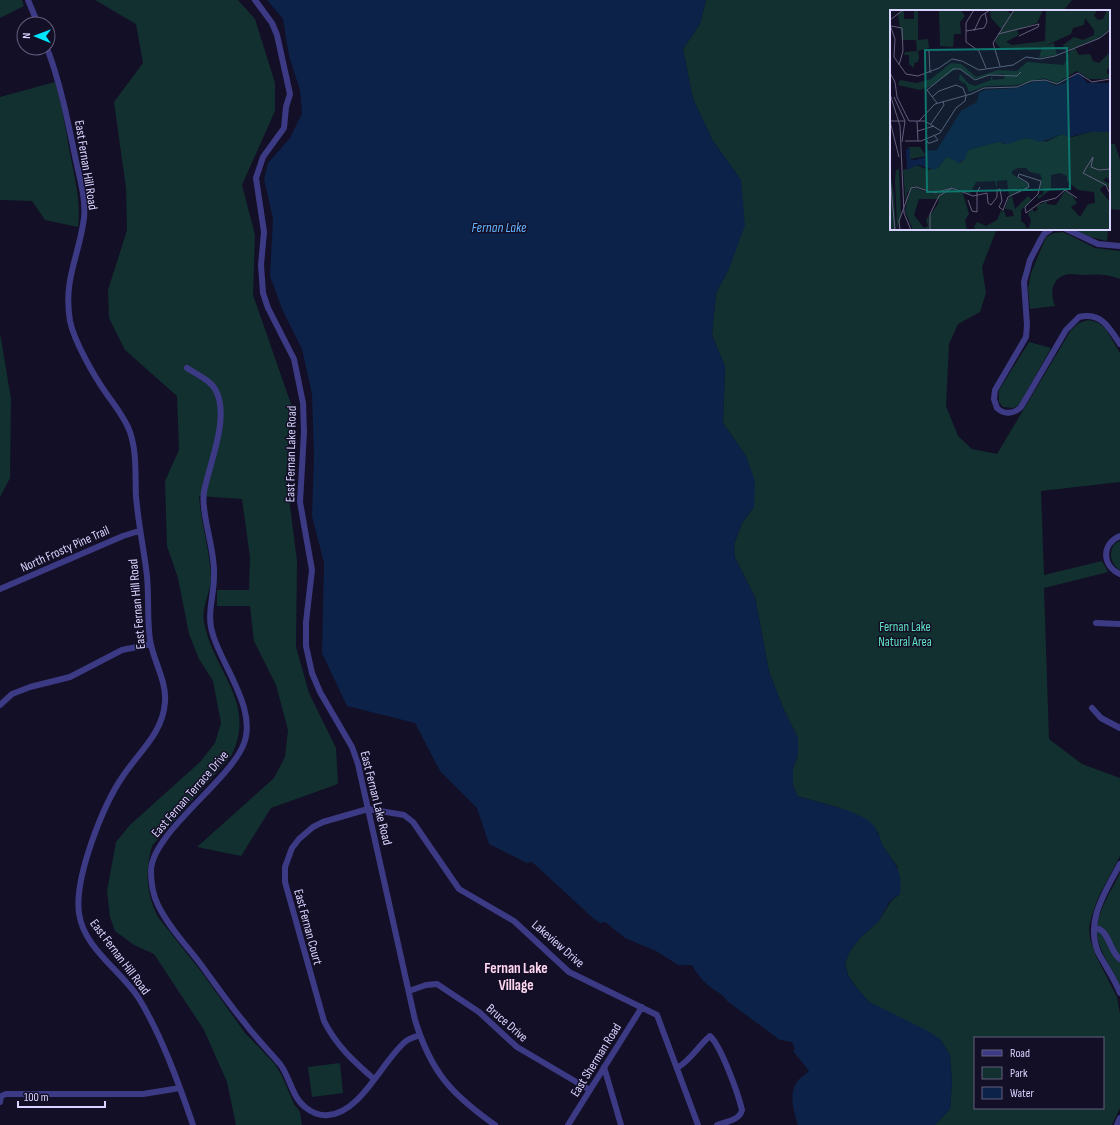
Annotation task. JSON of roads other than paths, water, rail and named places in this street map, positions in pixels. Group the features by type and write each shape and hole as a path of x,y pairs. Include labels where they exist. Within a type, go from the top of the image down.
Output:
{"street":[{"path":"28,0 35,16"},
{"name":"East Fernan Lake Road","path":"255,0 272,23 277,35 290,94 286,107 284,128 263,157 256,178 264,232 260,265 263,293 268,308 294,359 303,403 304,432 300,502 312,570 306,622 306,646 312,673 320,692 355,755 420,1035 428,1055 448,1085 459,1097 495,1125"},
{"name":"East Fernan Hill Road","path":"50,56 64,98 82,190 84,209 79,239 67,290 70,323 92,374 121,413 130,431 135,451 139,531 147,579 148,621 151,644 166,699 163,718 155,735 123,775 111,795 93,836 80,887 78,908 80,922 86,933 126,981 138,998 180,1088 194,1125"},
{"path":"1050,230 1040,239 1025,275 1024,288 1027,331 1023,343 995,390 994,399 997,408 1007,413 1015,412 1021,407 1066,330 1079,317 1090,316 1103,320 1120,344"},
{"path":"1068,230 1098,244 1120,246"},
{"name":"East Fernan Terrace Drive","path":"187,368 211,384 219,399 220,409 218,434 203,494 214,571 209,618 213,636 242,703 246,734 242,749 234,761 204,797 175,827 156,851 151,865 156,902 168,922 243,1022 281,1066 299,1101 304,1106 322,1115 341,1112 353,1103 406,1041 420,1035"},
{"name":"North Frosty Pine Trail","path":"0,588 123,536 139,531"},
{"path":"1120,536 1111,542 1106,556 1108,564 1120,574"},
{"path":"1096,622 1120,624"},
{"path":"0,705 12,694 30,687 70,677 122,650 151,644"},
{"path":"1092,708 1101,718 1120,728"},
{"name":"Lakeview Drive","path":"368,809 386,810 410,818 459,889 514,920 569,972 657,1015 698,1125"},
{"name":"East Fernan Court","path":"368,809 323,822 306,832 292,848 288,856 285,867 285,882 324,1020 333,1038 343,1050 374,1079"},
{"path":"1120,864 1099,905 1094,928 1098,950 1120,993"},
{"path":"1094,928 1100,929 1104,932 1112,950 1120,959"},
{"name":"Bruce Drive","path":"409,991 426,985 437,984 479,1012 517,1047 590,1090"},
{"name":"East Sherman Road","path":"568,1125 642,1007"},
{"path":"677,1068 686,1063 705,1040 710,1036 713,1039 719,1048 742,1110 741,1114 736,1118 717,1125"},
{"path":"604,1067 621,1125"},
{"path":"0,1102 1,1096 6,1094 144,1094 180,1088"},
{"path":"1117,1125 1120,1118"}],"water":[{"name":"Fernan Lake","path":"267,0 706,0 700,24 683,49 693,99 713,141 741,180 745,225 729,269 716,293 712,335 725,366 723,423 746,456 755,481 754,507 742,523 734,544 735,558 755,597 769,672 784,710 798,738 798,755 793,768 793,784 797,796 846,810 870,822 877,831 883,846 898,870 901,887 900,894 890,901 878,922 860,938 850,951 845,963 848,975 855,986 869,1002 926,1030 940,1039 950,1055 952,1082 950,1109 935,1125 798,1125 792,1097 794,1087 798,1080 809,1071 793,1051 795,1049 792,1042 780,1040 727,1001 698,975 692,965 678,965 656,951 625,938 605,922 600,923 593,918 532,862 527,863 489,844 477,808 440,771 415,723 347,706 322,653 324,563 312,516 314,455 312,394 302,349 282,309 270,276 273,219 264,179 268,163 290,138 302,113 300,90 289,56 283,19"}],"district":[{"name":"Fernan Lake Village","path":"516,976"}],"park label":[{"name":"Fernan Lake Natural Area","path":"905,634"}]}
